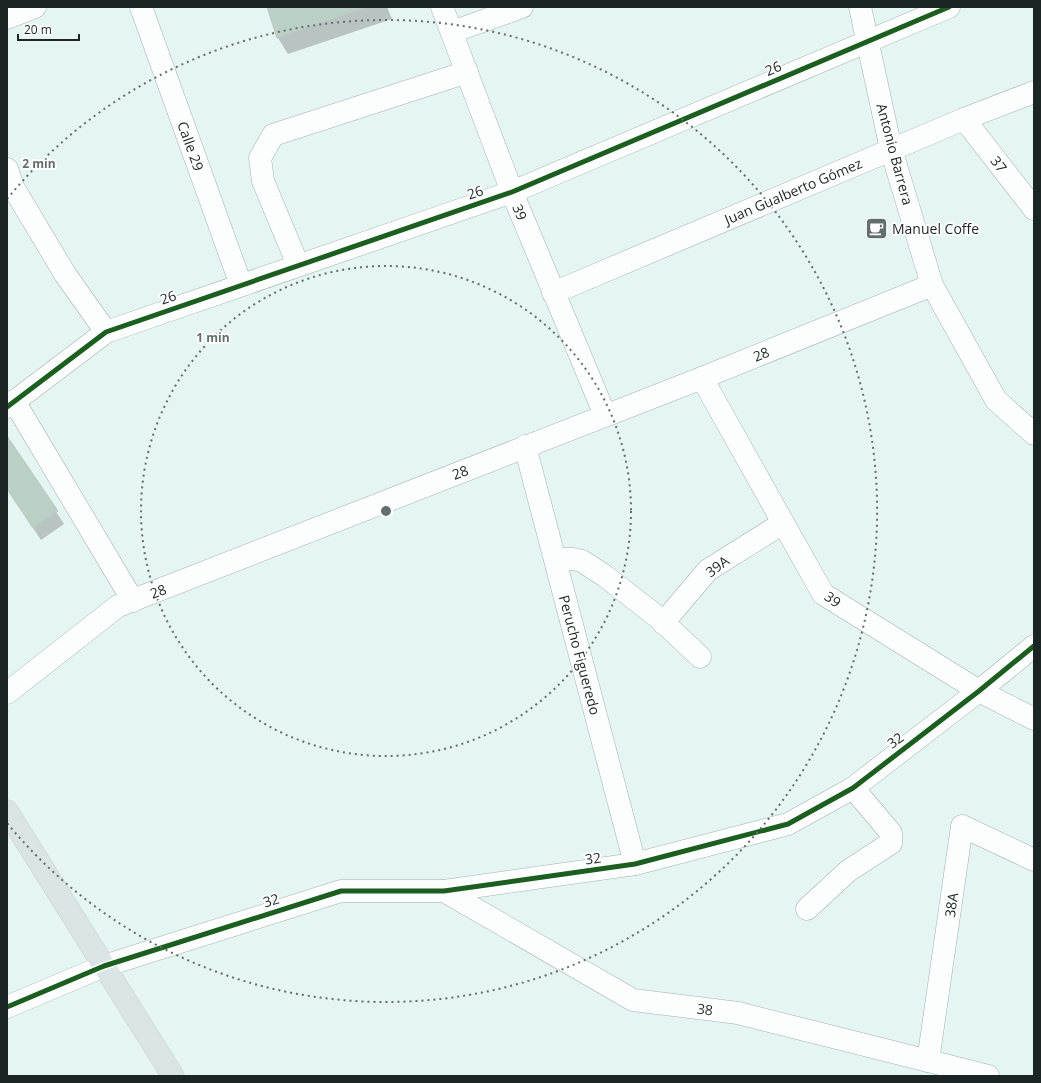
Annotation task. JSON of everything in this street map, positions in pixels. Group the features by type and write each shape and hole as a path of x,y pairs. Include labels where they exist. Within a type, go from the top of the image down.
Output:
{"main road":[{"path":"7,811 174,1076"}],"street":[{"path":"7,18 34,7"},
{"name":"Calle 29","path":"141,7 241,285"},
{"name":"39","path":"442,7 512,192 605,415"},
{"path":"452,32 522,7"},
{"name":"Antonio Barrera","path":"860,7 891,149 932,285 996,400 1034,434"},
{"name":"26","path":"11,404 106,332 512,192 949,7"},
{"path":"298,266 263,181 260,158 274,135 467,72"},
{"name":"Juan Gualberto Gómez","path":"553,293 891,149 1034,92"},
{"name":"37","path":"964,119 1034,210"},
{"path":"7,169 13,187 65,274 106,332"},
{"name":"28","path":"7,693 118,606 702,378 932,285"},
{"name":"39","path":"702,378 823,594 979,691 1034,719"},
{"path":"11,404 133,601"},
{"name":"Perucho Figueredo","path":"525,446 635,864"},
{"name":"39A","path":"663,623 708,570 783,523"},
{"path":"554,559 573,559 582,561 605,576 663,623 700,657"},
{"name":"32","path":"7,1007 104,966 341,891 444,891 635,864 788,824 853,788 979,691 1034,646"},
{"path":"807,909 848,871 891,843 891,833 853,788"},
{"name":"38A","path":"928,1061 962,826 1034,860"},
{"name":"38","path":"444,891 633,1000 738,1014 988,1076"}],"building":[{"path":"267,7 369,7 277,38"},
{"path":"7,436 58,511 33,528 7,489"}],"cycle path":[{"path":"7,407 106,332 512,192 949,7"},
{"path":"7,1007 104,966 341,891 444,891 635,864 788,824 853,788 979,691 1034,646"}],"place":[{"name":"Manuel Coffe","path":"876,228"}]}
